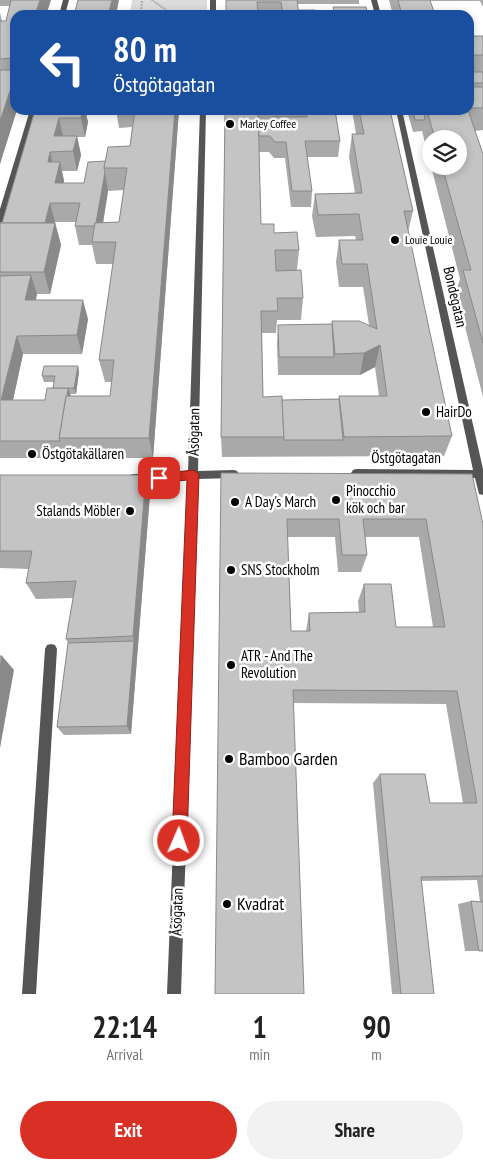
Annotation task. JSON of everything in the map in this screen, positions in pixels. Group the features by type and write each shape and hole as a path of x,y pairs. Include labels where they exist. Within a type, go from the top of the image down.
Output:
{"street":[{"path":"0,221 32,115"},
{"name":"Åsögatan","path":"174,994 193,474 203,115"},
{"name":"Bondegatan","path":"399,115 481,473 483,491"},
{"name":"Östgötagatan","path":"341,474 481,473"},
{"path":"121,478 159,478 193,474 242,474"},
{"path":"29,994 52,650"}],"path":[{"path":"152,0 166,10"}],"shaded area":[{"path":"132,0 207,0 207,10 131,10"}],"building":[{"path":"11,0 40,0 37,10 10,10 10,58 0,59 0,21 6,21"},
{"path":"78,0 112,0 109,10 75,10"},
{"path":"226,0 297,0 298,10 282,10 281,2 257,2 258,10 226,10"},
{"path":"398,0 430,0 433,10 401,10"},
{"path":"333,7 366,7 367,10 334,10"},
{"path":"474,36 483,36 483,55 474,55"},
{"path":"0,70 10,70 10,91 0,121"},
{"path":"474,72 483,72 483,83 474,83"},
{"path":"474,87 483,87 483,108 474,108"},
{"path":"34,115 82,115 81,118 59,118 54,136 77,136 73,151 50,152 48,162 60,162 55,183 84,183 88,162 106,161 94,226 75,226 80,203 50,203 45,223 2,223"},
{"path":"134,115 175,115 149,438 59,438 66,396 110,396 114,360 99,360 116,242 92,242 95,223 119,222 127,168 104,168 108,147 130,146"},
{"path":"225,115 258,115 261,224 274,224 274,233 297,232 299,250 275,250 276,271 301,270 303,298 277,298 278,311 261,311 263,397 282,396 284,437 221,437"},
{"path":"307,115 336,115 340,141 305,141 312,191 292,191 286,142 275,142 270,136 259,136 258,124 268,123 272,120 272,117 307,117"},
{"path":"360,115 391,115 413,211 404,211 452,436 344,437 339,396 387,396 380,345 364,353 335,354 332,321 359,321 377,329 367,264 342,264 339,240 363,240 359,214 318,215 315,194 362,193 352,134 364,134"},
{"path":"414,115 425,115 424,120 415,120"},
{"path":"428,115 470,115 483,154 483,343 463,270 471,270 445,175 467,175 467,130 433,130"},
{"path":"0,223 55,223 44,272 0,272"},
{"path":"31,275 25,300 83,300 77,335 17,336 1,400 45,400 47,388 68,388 60,441 0,441 0,276"},
{"path":"332,324 334,357 279,357 278,325"},
{"path":"44,366 78,366 74,388 53,388 55,376 42,376"},
{"path":"339,399 343,440 284,440 282,400"},
{"path":"221,473 472,474 483,524 483,876 421,877 434,994 401,994 380,774 425,774 430,803 477,803 457,691 293,690 304,994 215,994","holes":["287,519 339,519 342,555 367,555 363,519 426,519 445,627 396,627 391,584 364,584 365,612 309,613 310,631 291,631"]},
{"path":"0,475 146,475 133,636 66,639 76,581 26,583 32,551 0,551"},
{"path":"134,641 127,726 57,727 68,643"},
{"path":"471,901 483,902 483,951 479,951"}],"place":[{"name":"Marley Coffee","path":"230,124"},
{"name":"Louie Louie","path":"395,240"},
{"name":"HairDo","path":"426,412"},
{"name":"Östgötakällaren","path":"32,454"},
{"name":"Pinocchio kök och bar","path":"336,500"},
{"name":"A Day's March","path":"235,502"},
{"name":"Stalands Möbler","path":"130,511"},
{"name":"SNS Stockholm","path":"231,570"},
{"name":"ATR - And The Revolution","path":"231,665"},
{"name":"Bamboo Garden","path":"229,759"},
{"name":"Kvadrat","path":"227,904"}],"route":[{"path":"159,478 193,474 179,841"}]}
